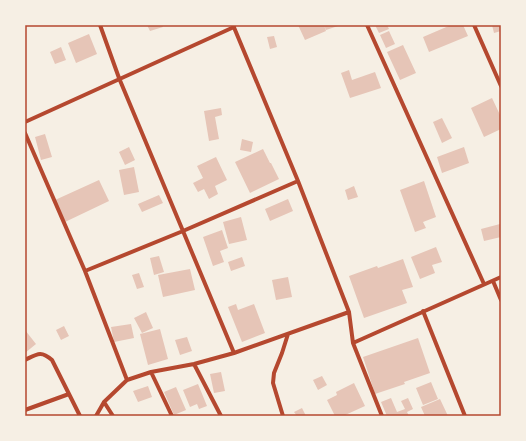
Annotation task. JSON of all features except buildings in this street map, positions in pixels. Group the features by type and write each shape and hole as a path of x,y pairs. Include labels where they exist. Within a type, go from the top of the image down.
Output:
{"street":[{"path":"100,25 119,78 234,353"},
{"path":"367,25 484,284"},
{"path":"474,25 501,86"},
{"path":"25,122 233,26 298,181 349,312 353,343 382,416"},
{"path":"25,133 85,271 127,380"},
{"path":"85,271 183,231 298,181"},
{"path":"353,343 501,277"},
{"path":"493,281 501,300"},
{"path":"423,311 465,416"},
{"path":"96,416 104,402 127,380 151,372 194,364 234,353 349,312"},
{"path":"283,416 273,383 274,372 288,334"},
{"path":"25,360 37,354 46,354 52,360 80,416"},
{"path":"194,364 221,416"},
{"path":"151,372 172,416"},
{"path":"25,410 69,394"},
{"path":"104,402 113,416"}]}
